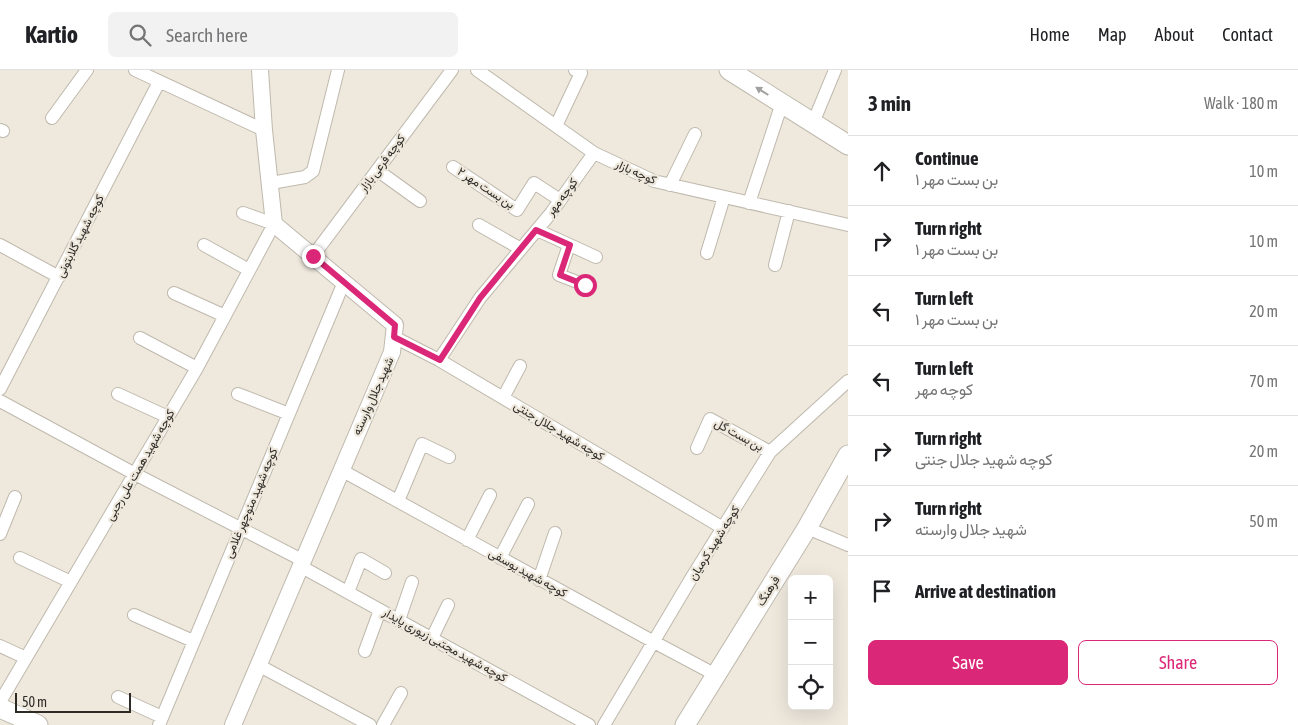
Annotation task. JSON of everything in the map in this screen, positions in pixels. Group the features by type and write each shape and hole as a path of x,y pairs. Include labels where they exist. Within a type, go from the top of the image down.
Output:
{"main road":[{"path":"735,72 848,145"},
{"name":"فرهنگ","path":"684,725 807,528 848,455"},
{"path":"0,708 38,725"}],"street":[{"path":"52,118 87,70"},
{"path":"135,70 264,130"},
{"path":"260,70 274,224"},
{"path":"271,183 305,177 313,171 338,70"},
{"name":"کوچه فرعی بازار","path":"313,256 452,70"},
{"name":"کوچه بازار","path":"477,70 594,153 654,181 848,225"},
{"path":"556,126 581,73 575,70"},
{"path":"813,123 834,70"},
{"name":"کوچه شهید گلابتونی","path":"0,389 159,82"},
{"path":"749,203 782,103"},
{"path":"670,185 695,134"},
{"name":"کوچه مهر","path":"440,360 480,298 560,200 594,153"},
{"name":"بن بست مهر ۲","path":"453,167 517,210 534,183 560,200"},
{"path":"377,170 420,201"},
{"path":"707,253 724,197"},
{"path":"775,265 789,211"},
{"path":"243,213 274,224 313,256 395,325 394,337"},
{"name":"کوچه شهید همت علی رجبی","path":"0,702 197,368 274,224"},
{"path":"479,225 521,249"},
{"path":"536,230 596,257"},
{"path":"0,245 59,277"},
{"path":"204,245 250,270"},
{"path":"570,245 560,275 585,285"},
{"name":"کوچه شهید منوچهر غلامی","path":"160,721 344,282"},
{"path":"174,293 225,316"},
{"name":"کوچه شهید جلال جنتی","path":"394,337 440,360 723,528"},
{"name":"شهید جلال وارسته","path":"233,725 392,352 394,337"},
{"path":"140,338 197,368"},
{"path":"503,398 520,366"},
{"name":"کوچه شهید کرمیان","path":"604,725 770,452 848,381"},
{"path":"118,394 168,417"},
{"path":"238,394 289,414"},
{"name":"کوچه شهید مجتبی زیوری پایدار","path":"0,401 135,474 241,528 348,592 589,725"},
{"name":"بن بست گل","path":"697,448 710,419 770,452"},
{"path":"398,502 422,444 449,458"},
{"name":"کوچه شهید یوسفی","path":"341,470 539,580 716,675"},
{"path":"467,540 490,495"},
{"path":"0,534 15,496"},
{"path":"500,558 528,504"},
{"path":"807,528 848,545"},
{"path":"539,580 556,533"},
{"path":"20,558 71,582"},
{"path":"348,592 361,559 386,573"},
{"path":"399,620 412,582"},
{"path":"432,638 448,605"},
{"path":"365,651 380,610"},
{"path":"134,615 193,641"},
{"path":"0,646 26,658"},
{"path":"258,665 370,725"},
{"path":"383,725 401,693"},
{"path":"118,697 160,721"}],"route":[{"path":"313,256 395,325 394,337 440,360 480,298 536,230 570,245 560,275 585,285"}]}
